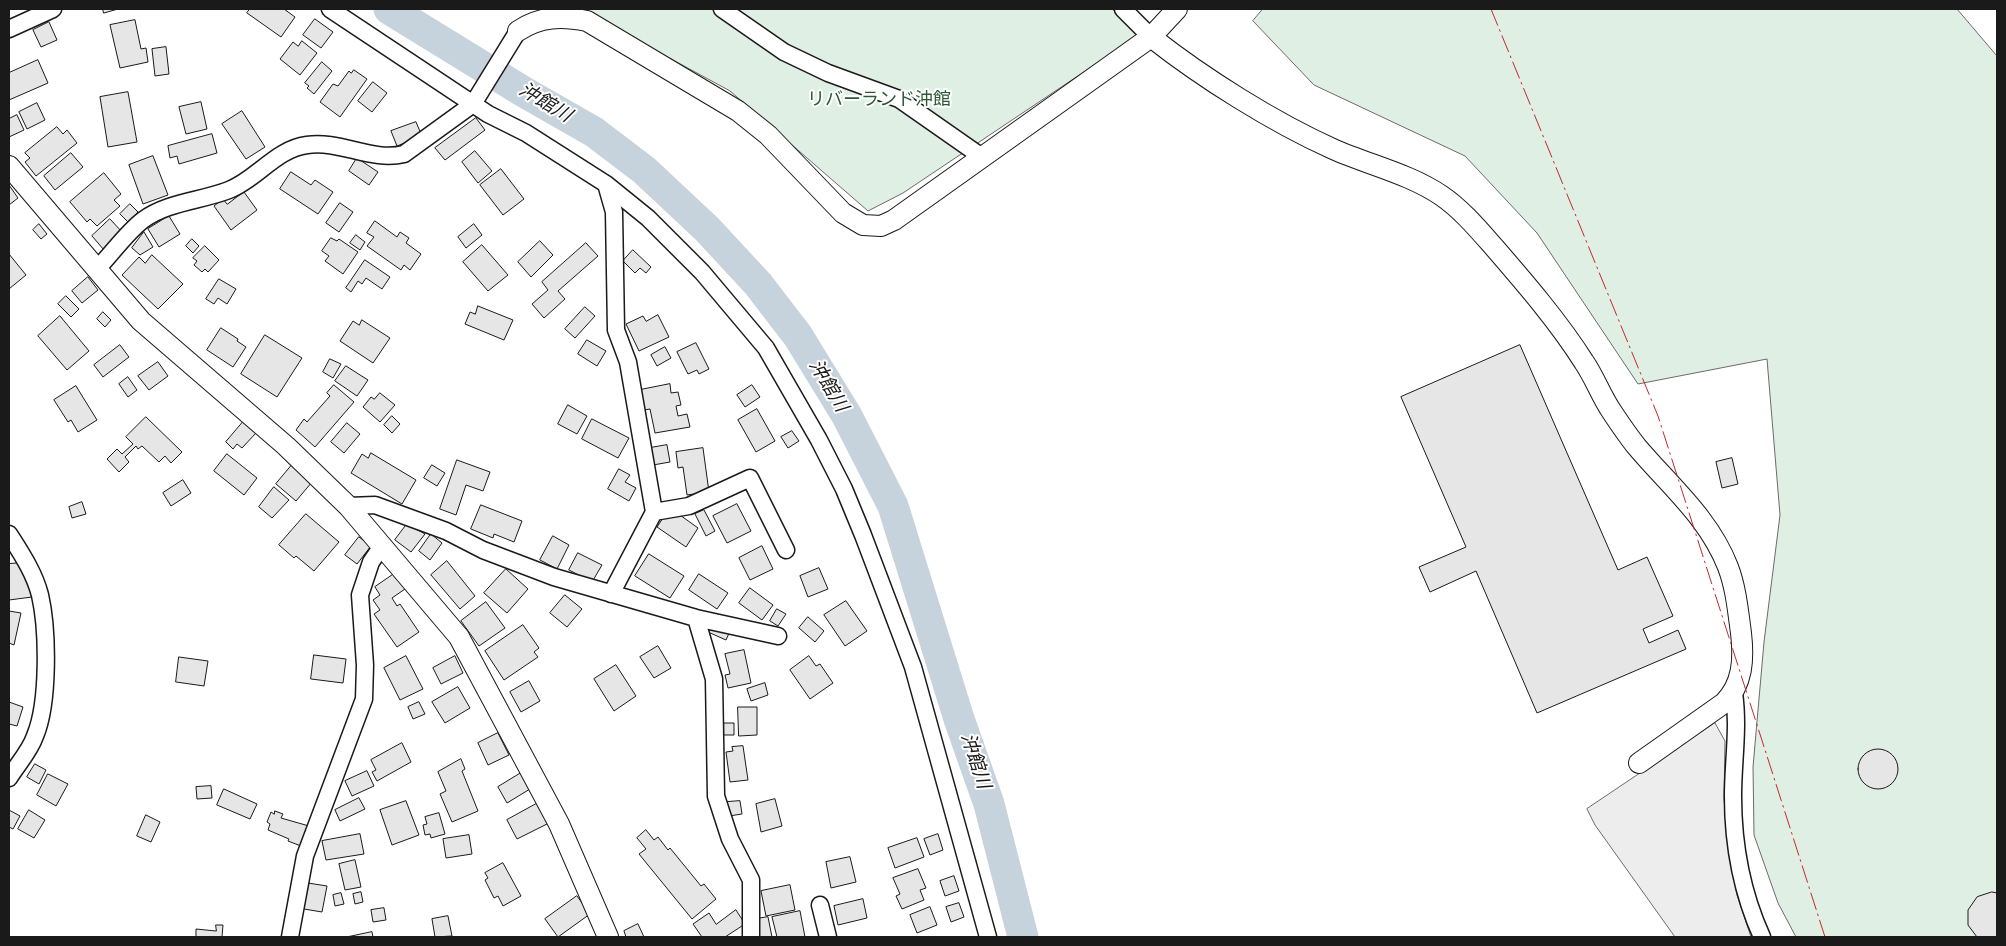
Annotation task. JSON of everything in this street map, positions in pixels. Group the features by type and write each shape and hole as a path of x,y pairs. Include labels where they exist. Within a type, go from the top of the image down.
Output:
{"street":[{"path":"9,29 53,9"},
{"path":"330,9 476,99 488,114 526,133 606,184 648,218 702,272 766,348 832,464 863,535 913,667 988,937"},
{"path":"722,9 784,52 828,73 899,99 982,158"},
{"path":"1123,9 1151,37 1184,63 1276,119 1333,149 1404,176 1442,196 1475,226 1500,254 1563,332 1585,363 1610,409 1637,447 1693,507 1712,536 1728,567 1737,600 1742,642 1742,664 1734,693 1737,716 1733,796 1734,836 1742,880 1762,937"},
{"path":"96,270 142,220 159,212 228,190 280,155 307,145 350,148 393,157 404,154 476,99 514,40 530,23 566,17 586,22 738,111 768,135 843,214 862,225 881,226 894,220 946,184 1151,37 1177,9"},
{"path":"9,166 96,270 152,332 286,446 348,506 459,637 559,824 608,937"},
{"path":"606,184 614,212 616,330 628,362 654,512 611,594"},
{"path":"654,512 689,506 750,478 786,550"},
{"path":"348,506 375,505 446,531 483,550 520,564 611,594 696,618 778,636"},
{"path":"9,534 28,564 40,595 46,660 40,717 35,736 9,778"},
{"path":"290,937 304,856 364,699 365,665 360,595 370,562 382,546"},
{"path":"696,618 714,679 716,796 730,839 751,880 751,937"},
{"path":"1639,763 1724,703 1734,693"},
{"path":"820,905 828,937"}],"green space":[{"name":"リバーランド沖館","path":"579,9 1112,9 1139,35 903,193 868,211 730,91"},
{"path":"1263,9 1957,9 1997,56 1997,937 1796,937 1778,903 1754,835 1753,767 1764,642 1780,515 1767,359 1638,384 1537,233 1465,156 1314,85 1253,21"}],"shaded area":[{"path":"1715,723 1725,741 1724,799 1729,848 1737,895 1751,937 1675,937 1595,825 1587,809"}],"building":[{"path":"103,9 118,9 104,13"},
{"path":"250,9 284,9 295,17 281,37 247,13"},
{"path":"315,19 333,32 321,48 303,35"},
{"path":"135,20 141,49 146,48 148,62 120,68 110,25"},
{"path":"49,22 57,40 41,47 33,30"},
{"path":"302,41 317,53 300,75 280,59 293,42 298,46"},
{"path":"166,47 169,74 155,76 152,49"},
{"path":"38,60 48,83 9,100 9,73"},
{"path":"322,62 332,71 314,94 307,88 309,86 305,83"},
{"path":"354,70 367,79 340,117 320,102 333,84 338,86 349,71 351,73"},
{"path":"373,82 387,93 372,112 358,101"},
{"path":"128,92 137,142 108,147 100,97"},
{"path":"201,102 207,129 186,134 179,107"},
{"path":"37,103 45,120 27,129 19,112"},
{"path":"242,111 265,147 246,159 222,124"},
{"path":"17,115 24,130 9,137 9,119"},
{"path":"476,118 485,130 445,160 435,148"},
{"path":"416,122 422,136 397,146 391,131"},
{"path":"57,127 63,134 67,130 77,143 36,176 25,162 30,158 25,153"},
{"path":"212,134 217,153 179,164 177,156 170,158 168,146"},
{"path":"475,151 492,171 478,183 462,162"},
{"path":"71,153 83,167 55,190 44,176"},
{"path":"153,156 168,195 143,204 129,165"},
{"path":"357,158 378,172 369,185 349,171"},
{"path":"501,169 524,199 503,215 480,185"},
{"path":"291,172 311,185 315,180 333,192 318,214 280,189"},
{"path":"104,173 121,194 114,200 120,206 97,226 90,219 87,222 70,202"},
{"path":"9,185 18,198 9,205"},
{"path":"244,192 257,210 231,230 214,206 223,199 227,204"},
{"path":"340,203 353,212 339,232 326,223"},
{"path":"130,204 138,212 128,222 120,214"},
{"path":"169,216 180,234 159,247 148,229"},
{"path":"110,219 123,233 104,250 92,236"},
{"path":"375,221 397,237 400,232 409,238 406,243 421,254 410,270 404,265 401,270 367,246 374,237 367,233"},
{"path":"39,224 47,234 41,239 33,230"},
{"path":"474,224 482,235 466,248 458,237"},
{"path":"144,232 153,247 140,255 132,248"},
{"path":"356,235 365,242 360,250 350,243"},
{"path":"331,238 337,241 339,239 358,252 343,274 325,261 329,256 322,251"},
{"path":"192,239 199,246 193,253 186,246"},
{"path":"540,241 553,255 531,277 518,262"},
{"path":"586,243 598,256 558,291 565,299 544,318 532,304 548,290 542,282"},
{"path":"482,245 508,275 488,291 463,262"},
{"path":"205,246 219,260 208,272 205,269 202,272 194,265 197,261 193,258"},
{"path":"633,250 651,267 646,273 640,268 635,273 623,261"},
{"path":"9,254 26,275 9,289"},
{"path":"152,255 183,284 158,309 122,275 139,257 145,263"},
{"path":"365,260 390,277 382,289 366,278 362,284 358,281 351,292 346,288"},
{"path":"88,277 98,290 82,303 72,291"},
{"path":"219,279 236,289 227,304 218,298 214,304 206,299"},
{"path":"66,296 79,309 71,317 58,304"},
{"path":"478,306 513,320 504,340 465,324 470,312 475,314"},
{"path":"585,307 595,316 575,338 565,329"},
{"path":"103,312 111,320 105,327 97,319"},
{"path":"658,315 669,337 639,351 626,324 643,316 646,321"},
{"path":"60,316 89,351 67,370 38,336"},
{"path":"362,320 390,338 373,363 340,341 353,321 359,325"},
{"path":"221,328 238,339 237,341 246,347 233,367 207,350"},
{"path":"265,335 302,358 277,397 241,374"},
{"path":"587,340 606,351 597,366 578,354"},
{"path":"696,343 709,369 699,374 697,370 688,374 677,352"},
{"path":"120,345 129,357 103,377 94,365"},
{"path":"1520,345 1618,570 1647,557 1673,616 1643,629 1649,643 1678,630 1686,649 1537,713 1476,571 1430,592 1419,567 1466,547 1401,397"},
{"path":"665,347 671,358 657,366 651,355"},
{"path":"330,359 341,364 333,378 323,372"},
{"path":"158,362 168,376 149,390 138,376"},
{"path":"346,366 368,380 357,396 335,381"},
{"path":"128,377 137,390 128,397 119,384"},
{"path":"670,384 671,393 678,392 681,405 676,406 678,416 687,414 690,427 655,433 650,409 644,410 640,390"},
{"path":"334,385 354,402 315,447 296,430 304,419 307,422 330,396 327,393"},
{"path":"752,385 760,397 745,407 737,395"},
{"path":"76,386 97,420 78,432 71,420 68,422 54,400"},
{"path":"380,393 395,405 380,422 363,407 371,397 374,399"},
{"path":"568,405 587,416 577,434 558,424"},
{"path":"757,409 775,441 756,452 738,420"},
{"path":"392,416 400,424 392,433 384,425"},
{"path":"146,417 182,452 171,463 165,456 159,462 142,446 138,449 136,446 125,457 129,462 119,472 107,459 117,449 122,454 133,444 126,437"},
{"path":"592,419 629,438 618,458 582,439"},
{"path":"243,422 256,433 242,448 237,444 233,449 226,442"},
{"path":"347,423 360,434 344,453 331,442"},
{"path":"792,431 799,441 788,448 781,437"},
{"path":"667,445 670,462 653,465 650,448"},
{"path":"703,448 709,492 687,495 683,467 678,468 676,452"},
{"path":"371,453 416,480 402,504 351,473 362,454 368,458"},
{"path":"227,454 257,478 244,495 214,471"},
{"path":"1732,458 1738,484 1722,488 1716,462"},
{"path":"457,460 490,472 483,491 466,485 456,515 440,509"},
{"path":"292,465 312,482 296,501 276,484"},
{"path":"432,465 445,473 437,486 424,478"},
{"path":"619,469 630,475 625,482 636,488 629,501 608,489"},
{"path":"183,480 191,493 171,506 163,493"},
{"path":"274,487 289,500 272,518 259,507"},
{"path":"82,502 86,514 72,518 69,507"},
{"path":"737,504 751,531 727,543 713,516"},
{"path":"481,505 522,521 514,542 494,534 493,538 471,529"},
{"path":"704,510 715,531 706,536 695,514"},
{"path":"306,514 339,542 314,571 279,545"},
{"path":"680,515 698,528 686,547 657,527 663,518"},
{"path":"407,524 425,534 411,552 395,540"},
{"path":"431,534 442,543 430,560 419,551"},
{"path":"553,536 569,545 557,569 540,560"},
{"path":"359,537 371,546 357,564 345,555"},
{"path":"762,546 773,569 750,580 739,558"},
{"path":"578,553 602,565 592,582 569,570"},
{"path":"649,554 684,576 670,598 635,576"},
{"path":"447,561 475,596 460,609 431,575"},
{"path":"22,563 26,581 29,581 32,597 9,600 9,564"},
{"path":"819,568 828,589 808,597 800,576"},
{"path":"506,569 528,589 507,613 484,593"},
{"path":"394,574 405,589 392,598 397,606 400,604 419,632 397,647 374,614 380,610 373,600 380,595 375,587"},
{"path":"699,574 728,593 717,609 689,590"},
{"path":"750,588 773,605 762,620 739,603"},
{"path":"565,595 582,609 567,627 550,613"},
{"path":"846,601 867,631 845,646 824,615"},
{"path":"486,602 505,628 479,646 461,621"},
{"path":"777,609 786,614 778,626 770,621"},
{"path":"9,611 21,613 14,645 9,643"},
{"path":"808,617 824,631 815,642 799,628"},
{"path":"711,624 730,631 726,640 708,632"},
{"path":"523,625 539,648 534,652 538,657 504,680 485,651"},
{"path":"658,646 671,668 654,678 640,657"},
{"path":"744,650 751,683 728,688 725,675 730,674 725,654"},
{"path":"314,655 346,659 343,683 311,679"},
{"path":"406,656 423,689 400,700 384,668"},
{"path":"455,656 463,673 441,684 433,668"},
{"path":"809,656 816,666 820,664 833,683 810,699 790,670"},
{"path":"179,657 208,661 204,686 176,682"},
{"path":"616,665 636,696 614,711 594,679"},
{"path":"529,681 540,701 521,712 510,692"},
{"path":"765,683 768,695 751,701 747,689"},
{"path":"458,687 470,708 445,723 432,702"},
{"path":"9,702 23,707 17,726 9,724"},
{"path":"419,702 425,714 413,719 408,707"},
{"path":"738,707 757,707 757,735 739,736"},
{"path":"724,723 734,723 734,735 724,735"},
{"path":"498,733 509,755 488,765 478,743"},
{"path":"402,743 411,762 377,781 372,772 376,770 371,760"},
{"path":"743,746 748,780 730,782 726,752 733,751 732,747"},
{"path":"1878,749 1889,752 1895,758 1898,769 1895,780 1889,786 1878,789 1867,786 1861,780 1858,769 1861,758 1867,752"},
{"path":"461,759 465,769 462,771 478,811 452,822 440,794 446,791 438,772"},
{"path":"35,764 46,770 39,784 27,777"},
{"path":"367,771 374,786 352,796 345,781"},
{"path":"521,773 530,789 507,803 498,787"},
{"path":"48,774 68,784 56,806 37,795"},
{"path":"211,786 212,798 197,799 196,787"},
{"path":"224,789 257,804 250,819 217,805"},
{"path":"359,798 365,809 340,821 335,810"},
{"path":"775,799 782,826 761,832 756,804"},
{"path":"406,801 419,835 392,845 380,810"},
{"path":"740,801 742,814 729,816 727,802"},
{"path":"538,803 549,823 517,839 507,820"},
{"path":"9,810 20,816 13,829 9,827"},
{"path":"29,810 45,820 34,838 18,829"},
{"path":"275,811 283,814 281,818 309,826 301,846 268,830 270,824 267,822 271,812 274,814"},
{"path":"439,813 445,834 431,838 430,834 425,835 423,825 427,824 425,817"},
{"path":"146,815 160,822 151,842 137,836"},
{"path":"646,830 654,840 658,837 668,850 670,848 701,886 704,884 716,899 692,919 639,854 646,849 637,838"},
{"path":"360,834 364,854 326,860 322,841"},
{"path":"938,834 943,850 930,855 924,839"},
{"path":"469,835 472,854 446,858 443,839"},
{"path":"917,838 924,857 895,868 888,848"},
{"path":"850,857 856,882 831,888 826,862"},
{"path":"355,860 361,887 345,890 339,864"},
{"path":"503,863 521,896 503,906 498,896 494,898 485,880 488,878 485,873"},
{"path":"918,869 926,888 920,890 924,900 902,909 896,896 900,894 893,878"},
{"path":"954,876 959,891 945,896 940,881"},
{"path":"308,883 327,886 322,912 304,909"},
{"path":"790,885 795,910 766,916 761,891"},
{"path":"361,892 363,902 355,904 353,894"},
{"path":"1992,892 1997,893 1997,937 1977,937 1968,925 1968,910 1977,897"},
{"path":"341,893 344,904 335,906 333,895"},
{"path":"577,896 590,914 558,937 545,919"},
{"path":"863,899 867,918 838,925 834,906"},
{"path":"959,903 964,917 951,922 946,907"},
{"path":"930,907 937,925 917,933 910,915"},
{"path":"384,908 386,920 373,922 371,910"},
{"path":"736,910 745,924 725,937 702,937 693,924 709,913 716,924"},
{"path":"800,911 805,937 777,937 772,917"},
{"path":"448,916 452,936 435,937 432,919"},
{"path":"768,917 772,937 757,937 756,919"},
{"path":"638,924 644,937 626,937 624,931"},
{"path":"216,925 223,925 222,937 196,937 196,929 216,931"},
{"path":"372,932 373,937 347,937"}],"waterway":[{"name":"沖館川","path":"389,9 524,92 594,132 644,170 707,229 758,284 798,336 847,416 893,506 959,719 989,804 1023,937"}],"power":[{"path":"1491,9 1658,416 1825,937"}]}
